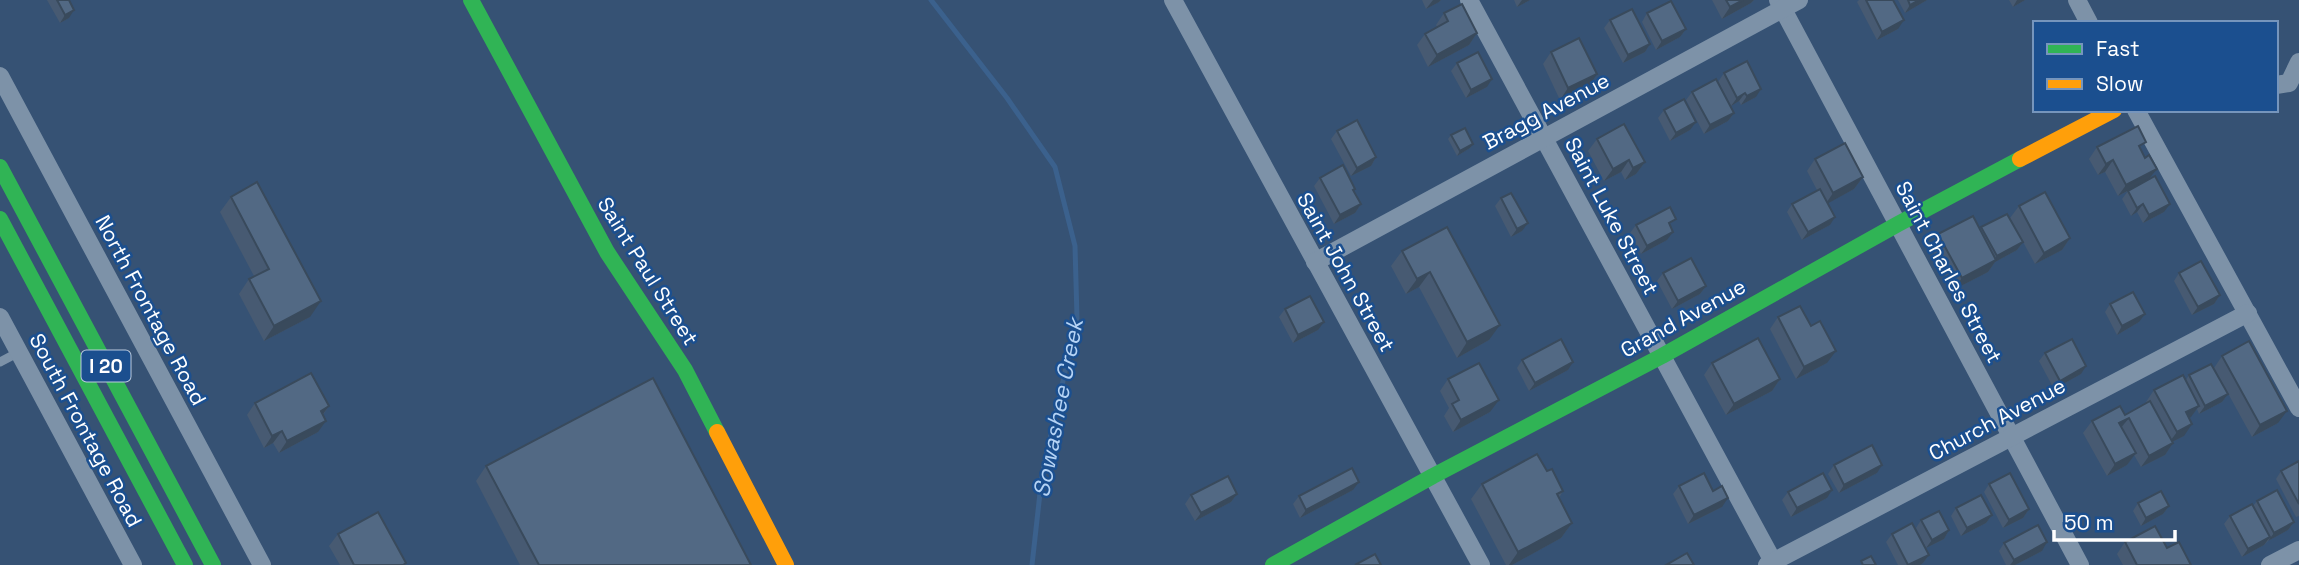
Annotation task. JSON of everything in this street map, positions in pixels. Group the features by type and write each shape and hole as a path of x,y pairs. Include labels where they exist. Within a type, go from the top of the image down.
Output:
{"main road":[{"name":"Saint Paul Street","path":"471,0 607,252 685,370 786,565"},
{"name":"Grand Avenue","path":"1273,565 1433,476 1662,356 1898,224 2110,112"},
{"name":"I 20","path":"0,167 213,565"},
{"name":"I 20","path":"0,219 185,565"}],"street":[{"name":"Saint John Street","path":"1172,0 1481,565"},
{"name":"Saint Luke Street","path":"1469,0 1772,564"},
{"name":"Bragg Avenue","path":"1315,262 1780,4 1799,0"},
{"path":"2077,0 2088,21"},
{"name":"Saint Charles Street","path":"1780,4 2080,565"},
{"path":"2288,85 2299,62"},
{"name":"North Frontage Road","path":"0,76 261,565"},
{"path":"2137,112 2299,408"},
{"name":"Church Avenue","path":"1772,564 2248,313"},
{"name":"South Frontage Road","path":"0,317 130,564"},
{"path":"2270,565 2299,550"}],"lane":[{"path":"0,362 19,352"}],"building":[{"path":"57,0 69,0 74,10 65,15"},
{"path":"1726,0 1743,0 1730,7"},
{"path":"1866,0 1893,0 1904,20 1882,32"},
{"path":"1671,1 1686,29 1662,41 1647,13"},
{"path":"1462,4 1477,33 1437,55 1425,34 1448,21 1444,13"},
{"path":"1632,9 1650,44 1628,55 1610,20"},
{"path":"1579,38 1597,74 1568,88 1551,52"},
{"path":"1478,52 1492,79 1471,90 1457,63"},
{"path":"1747,61 1761,89 1737,98 1724,73"},
{"path":"1716,79 1734,113 1710,125 1692,92"},
{"path":"1684,99 1696,122 1676,133 1664,110"},
{"path":"1357,120 1376,157 1357,168 1337,131"},
{"path":"1624,124 1645,162 1633,168 1629,160 1613,169 1597,139"},
{"path":"2138,126 2146,142 2139,146 2145,158 2149,155 2157,169 2126,185 2113,160 2106,164 2097,147"},
{"path":"1465,128 1473,144 1460,151 1451,135"},
{"path":"1845,143 1863,177 1833,193 1815,159"},
{"path":"1343,165 1361,204 1340,215 1320,178"},
{"path":"2155,176 2170,204 2149,215 2143,204 2137,208 2128,191"},
{"path":"257,182 321,301 274,326 249,279 269,269 231,197"},
{"path":"1820,189 1835,217 1808,232 1792,204"},
{"path":"2045,192 2070,238 2044,253 2019,206"},
{"path":"1511,193 1528,223 1517,229 1501,198"},
{"path":"1670,207 1676,219 1669,223 1673,232 1647,246 1636,225"},
{"path":"2007,214 2023,242 1997,256 1981,227"},
{"path":"1973,216 1996,260 1962,278 1938,234"},
{"path":"1447,227 1500,325 1467,342 1430,272 1417,279 1402,251"},
{"path":"1691,258 1706,286 1678,301 1663,273"},
{"path":"2201,261 2220,295 2198,307 2179,273"},
{"path":"2133,292 2145,314 2122,326 2110,304"},
{"path":"1310,296 1324,322 1298,335 1285,309"},
{"path":"1800,306 1811,326 1820,321 1836,351 1804,367 1778,317"},
{"path":"1758,338 1780,379 1734,404 1712,363"},
{"path":"1561,339 1573,362 1535,383 1522,360"},
{"path":"2072,339 2086,366 2060,381 2045,353"},
{"path":"2249,341 2287,411 2260,425 2222,356"},
{"path":"1479,363 1499,400 1461,420 1452,404 1459,400 1448,379"},
{"path":"2211,364 2228,394 2205,406 2189,375"},
{"path":"311,373 329,406 321,411 326,421 287,441 282,431 272,436 255,403"},
{"path":"2183,375 2199,406 2186,412 2192,424 2177,432 2154,390"},
{"path":"653,378 751,565 539,565 486,466"},
{"path":"2150,401 2173,443 2149,456 2129,418 2119,423 2136,453 2115,464 2092,421 2120,406 2125,415"},
{"path":"1872,445 1882,465 1844,485 1834,465"},
{"path":"1537,454 1547,471 1552,469 1563,491 1557,494 1572,523 1518,552 1482,484"},
{"path":"2299,461 2299,504 2281,471"},
{"path":"1352,468 1359,482 1306,510 1299,496"},
{"path":"1704,473 1713,491 1722,486 1728,498 1694,515 1679,486"},
{"path":"1823,473 1832,490 1797,508 1788,492"},
{"path":"2010,473 2029,509 2009,520 1989,484"},
{"path":"1228,476 1237,494 1201,513 1191,495"},
{"path":"2277,490 2294,522 2274,533 2257,501"},
{"path":"2161,491 2169,506 2146,518 2138,503"},
{"path":"1981,495 1992,515 1967,528 1956,508"},
{"path":"2252,504 2270,537 2248,549 2230,516"},
{"path":"1939,511 1949,530 1932,540 1921,520"},
{"path":"378,512 406,563 403,565 354,565 338,534"},
{"path":"1912,523 1929,555 1908,565 1892,534"},
{"path":"2038,525 2047,542 2014,560 2004,543"},
{"path":"2155,526 2167,548 2179,542 2191,565 2137,565 2125,542"},
{"path":"1687,553 1694,565 1666,565"},
{"path":"1375,554 1381,565 1355,565"},
{"path":"1871,556 1876,565 1863,565 1861,561"}],"waterway":[{"name":"Sowashee Creek","path":"931,0 1007,98 1055,167 1075,246 1077,318 1042,475 1032,565"}],"traffic: fast":[{"path":"471,0 607,252 685,370 717,432"},
{"path":"1273,565 1433,476 1662,356 2020,159"},
{"path":"0,167 213,565"},
{"path":"0,219 185,565"}],"traffic: slow":[{"path":"2020,159 2110,112"},
{"path":"717,432 786,565"}]}
